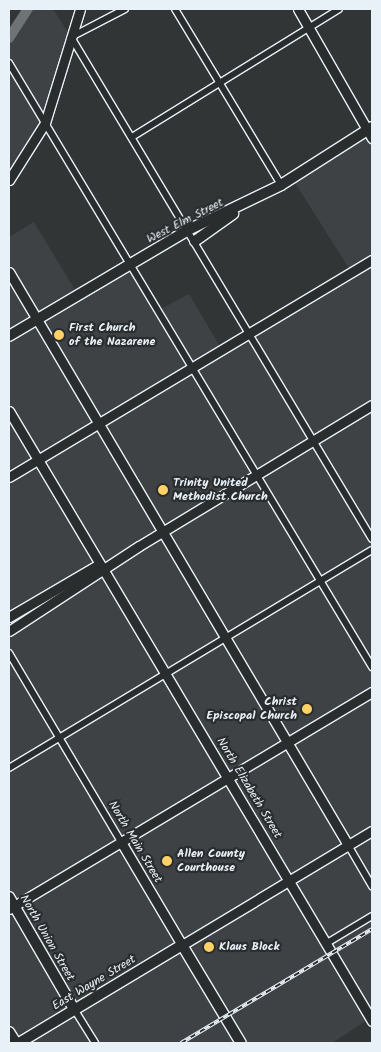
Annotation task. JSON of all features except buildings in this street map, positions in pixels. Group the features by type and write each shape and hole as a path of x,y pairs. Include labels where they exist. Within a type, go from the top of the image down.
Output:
{"main road":[{"path":"9,180 45,123 80,9"},
{"path":"298,9 371,131"},
{"name":"West Elm Street","path":"9,336 188,230 281,186 371,131"},
{"path":"195,241 241,206"},
{"path":"9,477 372,260"},
{"path":"9,272 165,530 348,845"},
{"path":"9,631 165,530 372,405"},
{"name":"North Elizabeth Street","path":"9,411 372,1020"},
{"path":"9,617 96,566 104,568"},
{"path":"11,904 121,842 372,692"},
{"path":"182,944 372,831"},
{"name":"North Main Street","path":"121,842 240,1043"},
{"name":"North Union Street","path":"11,904 74,1009"},
{"name":"East Wayne Street","path":"17,1043 182,944"},
{"path":"9,1032 17,1043"}],"street":[{"path":"125,9 71,37 372,539"},
{"path":"174,9 281,186"},
{"path":"132,137 339,9"},
{"path":"9,64 372,668"},
{"path":"9,768 372,550"},
{"name":"North Main Street","path":"9,653 121,842"},
{"path":"348,845 372,886"},
{"path":"326,943 372,916"},
{"name":"North Union Street","path":"74,1009 95,1043"}],"shaded area":[{"path":"28,9 53,9 71,37 53,100 9,180 9,38"},
{"path":"367,130 372,138 372,1017 332,1043 9,1043 9,237 34,222 78,295 129,265 157,311 189,294 222,350 352,273 292,178"}],"waterway":[{"path":"9,38 28,9"}],"railway":[{"path":"181,1043 372,929"}],"place":[{"name":"First Church of the Nazarene","path":"59,335"},
{"name":"Trinity United Methodist Church","path":"163,490"},
{"name":"Christ Episcopal Church","path":"307,709"},
{"name":"Allen County Courthouse","path":"167,861"},
{"name":"Klaus Block","path":"209,947"}]}
